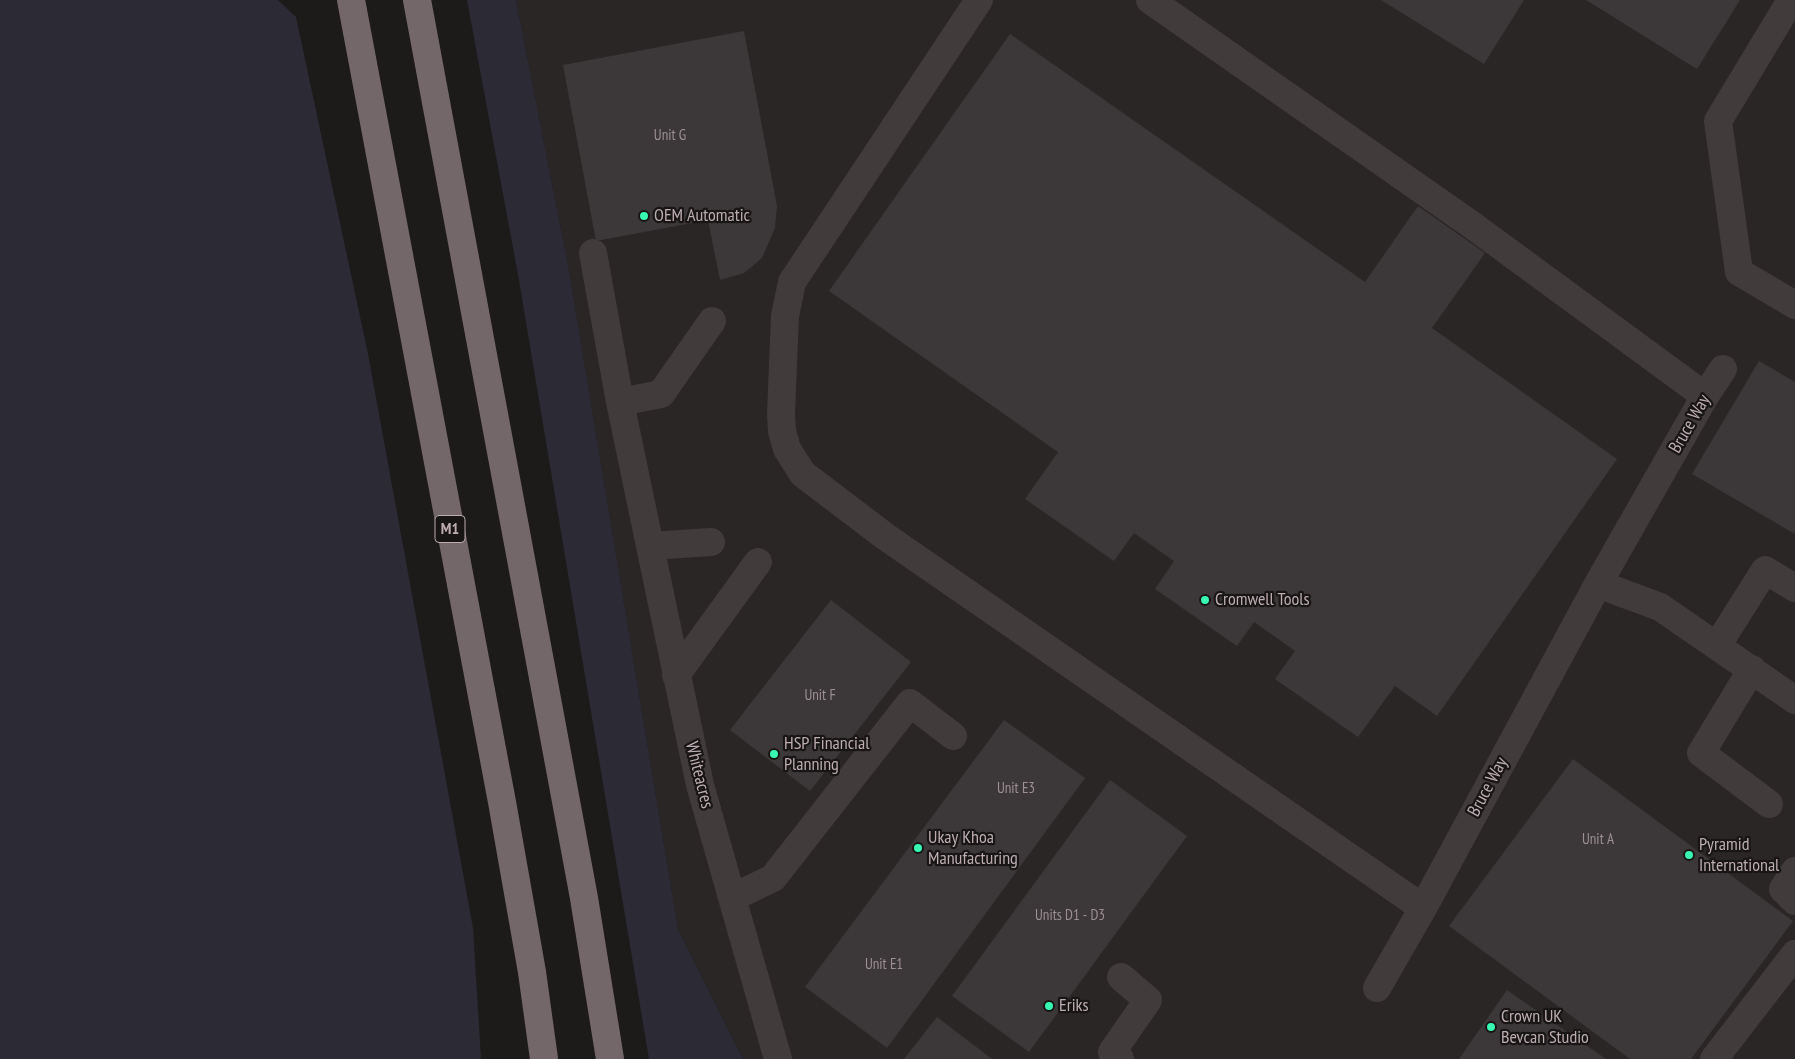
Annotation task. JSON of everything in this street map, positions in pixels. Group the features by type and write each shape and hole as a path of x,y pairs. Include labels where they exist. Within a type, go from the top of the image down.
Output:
{"highway":[{"name":"M1","path":"351,0 502,802 532,972 544,1059"},
{"path":"417,0 579,869 610,1059"}],"lane":[{"path":"979,0 792,282 785,316 781,414 782,431 787,449 803,474 886,537 1423,908"},
{"path":"1150,0 1472,225 1705,396"},
{"path":"1791,0 1718,121 1738,272 1795,305"},
{"name":"Whiteacres","path":"593,253 620,402 700,785 778,1059"},
{"path":"620,402 661,394 712,321"},
{"name":"Bruce Way","path":"1377,988 1423,908 1598,584 1705,396 1723,369"},
{"path":"650,546 711,542"},
{"path":"676,675 758,562"},
{"path":"1717,646 1765,570 1795,588"},
{"path":"1598,584 1660,607 1795,700"},
{"path":"1752,669 1702,753 1769,804"},
{"path":"732,898 773,878 910,704 953,736"},
{"path":"1795,871 1783,889 1795,901"},
{"path":"1714,1059 1795,954"},
{"path":"1120,1059 1112,1052 1148,1000 1121,977"}],"shaded area":[{"path":"0,0 278,0 296,17 368,354 473,928 481,1059 0,1059"},
{"path":"467,0 516,0 568,265 678,929 743,1059 649,1059 519,280"},
{"path":"516,0 1795,0 1795,1059 743,1059 678,929 568,265"}],"building":[{"path":"1381,0 1524,0 1484,64"},
{"path":"1586,0 1740,0 1697,69"},
{"path":"744,31 777,206 775,228 762,258 744,273 720,280 708,220 596,241 563,65"},
{"path":"1010,34 1365,282 1418,206 1485,253 1432,328 1617,459 1437,716 1395,686 1358,737 1275,679 1295,651 1254,622 1237,646 1155,589 1174,561 1134,533 1114,561 1025,499 1058,452 829,291"},
{"path":"1759,361 1795,382 1795,534 1692,474"},
{"path":"831,600 911,662 810,791 730,730"},
{"path":"1004,720 1085,778 887,1048 805,987"},
{"path":"1573,759 1793,921 1691,1059 1630,1059 1449,926"},
{"path":"1110,780 1187,836 1029,1052 952,996"},
{"path":"1507,990 1606,1059 1459,1059"},
{"path":"937,1017 992,1059 904,1059"}],"place":[{"name":"OEM Automatic","path":"644,216"},
{"name":"Cromwell Tools","path":"1205,600"},
{"name":"HSP Financial Planning","path":"774,754"},
{"name":"Ukay Khoa Manufacturing","path":"918,848"},
{"name":"Pyramid International","path":"1689,855"},
{"name":"Eriks","path":"1049,1006"},
{"name":"Crown UK Bevcan Studio","path":"1491,1027"}]}
